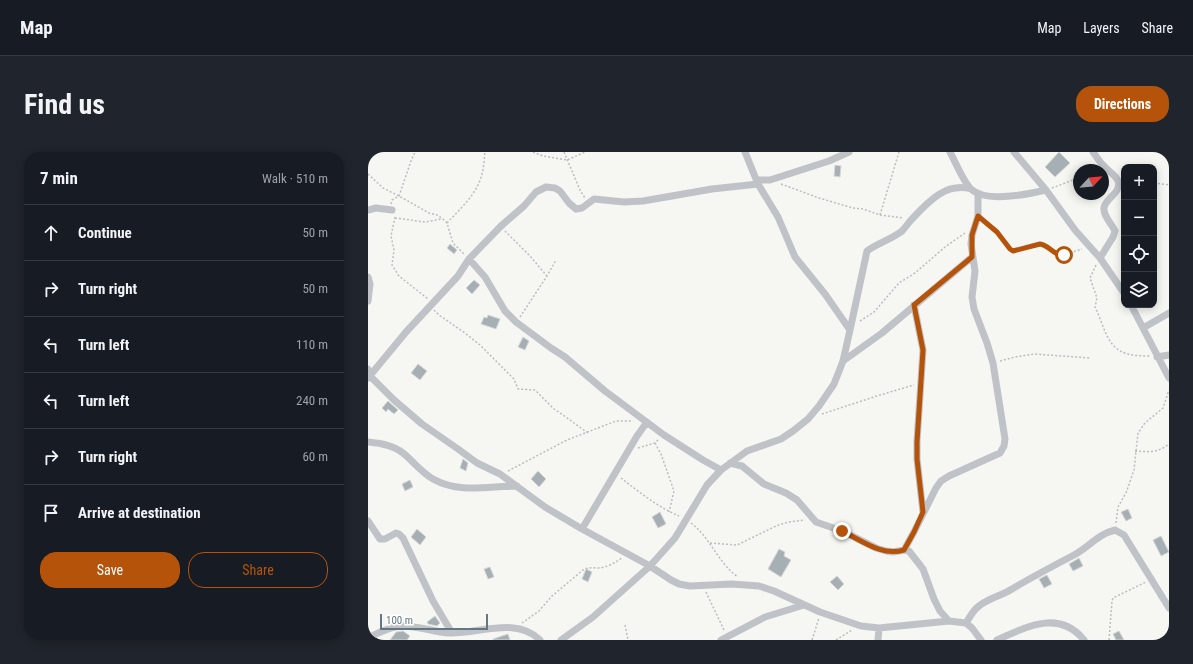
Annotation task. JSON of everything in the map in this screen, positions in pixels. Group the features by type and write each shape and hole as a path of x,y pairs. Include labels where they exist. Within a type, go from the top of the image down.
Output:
{"street":[{"path":"745,152 758,182 778,217 795,257 850,328"},
{"path":"849,152 829,161 770,180 644,200 624,202 599,199 588,203 582,208 576,209 569,203 560,191 551,187 546,187 536,192 524,206 501,226 469,259 458,276 431,304 369,375 394,400 422,424 477,463 500,474 545,507 679,584 690,586 732,584 759,586 774,591 820,612 861,626 879,628 949,621 966,623 981,640"},
{"path":"950,152 971,189"},
{"path":"1014,152 1046,190 1075,230 1100,258 1121,289"},
{"path":"1093,152 1106,169 1116,176 1119,185 1104,208 1105,214 1114,231 1113,237 1100,258"},
{"path":"561,640 593,617 650,566 674,538 685,518 707,485 721,470 747,451 781,439 808,419 819,406 834,384 843,361 867,251 903,230 912,219 943,191 955,187 964,187 971,189 978,194 1010,196 1046,190"},
{"path":"904,550 923,512 941,481 1000,453 1004,446 1005,439 993,363 974,309 972,297 975,271 972,257 972,235 978,216 978,194"},
{"path":"368,210 376,208 392,210"},
{"path":"843,361 882,333 972,257"},
{"path":"469,259 485,277 505,311 516,322 565,357 605,391 664,435 721,470"},
{"path":"368,277 370,284 368,301"},
{"path":"914,305 923,350 917,442 917,459 923,512"},
{"path":"1133,308 1169,378"},
{"path":"1144,328 1169,313"},
{"path":"1157,357 1169,355"},
{"path":"582,529 646,421"},
{"path":"368,442 395,448 402,452 419,469 434,479 451,486 475,489 517,486"},
{"path":"730,463 742,466 764,484 786,493 798,500 816,522 842,531 876,548 893,552 904,550 909,551 920,564 940,611 949,621"},
{"path":"368,521 380,539 385,539 396,533 403,538 416,563 432,601 452,633"},
{"path":"966,623 978,606 989,599 1012,589 1022,582 1075,554 1097,537 1115,530 1124,535 1169,608"},
{"path":"724,639 760,619 804,605"},
{"path":"997,640 1026,628 1054,622 1072,628 1081,639"},
{"path":"368,638 399,626 452,633 516,628 529,631 540,640"},
{"path":"878,640 879,628"}],"path":[{"path":"416,152 411,161 399,196 395,197 391,202 395,218 391,236 394,250 392,265 399,276 431,304 439,315 480,345 514,379 519,390 535,390 554,409 588,433"},
{"path":"447,223 471,196 480,180 483,172 485,152"},
{"path":"533,152 543,156 567,160 585,152"},
{"path":"564,152 580,190 588,203"},
{"path":"880,215 898,152"},
{"path":"368,174 383,188 443,219 447,223 453,243 469,259"},
{"path":"770,180 819,198 853,208 864,208 880,215 912,219"},
{"path":"1046,190 1073,180"},
{"path":"1157,183 1169,185"},
{"path":"978,216 997,232 1013,251 1040,244 1061,256 1089,246"},
{"path":"395,218 425,222 443,219"},
{"path":"501,226 547,276"},
{"path":"850,328 874,312 904,280 915,273 936,254 968,232"},
{"path":"1100,258 1090,278 1097,298 1095,304 1096,310 1108,338 1113,346 1120,352 1157,357"},
{"path":"516,322 556,260"},
{"path":"993,363 1034,354 1090,358"},
{"path":"822,414 921,383"},
{"path":"1115,530 1118,507 1126,493 1134,470 1138,433 1141,428 1163,408 1169,390"},
{"path":"500,474 526,462 555,445 616,421 646,421"},
{"path":"630,447 637,449 655,443 664,435"},
{"path":"655,443 661,454 674,491 669,512"},
{"path":"1135,451 1156,452 1169,444"},
{"path":"614,473 639,493 669,512 685,518 701,530 721,560 741,579"},
{"path":"709,543 737,545 776,526 788,522 813,520"},
{"path":"516,628 539,611 556,592 584,569 601,568 615,563 628,554"},
{"path":"1109,640 1113,598 1151,580"},
{"path":"704,586 724,639"},
{"path":"812,640 820,612"},
{"path":"625,625 628,640"},
{"path":"836,640 861,626"}],"building":[{"path":"1059,152 1070,163 1055,177 1045,167"},
{"path":"835,165 841,166 840,177 834,176"},
{"path":"450,244 457,250 454,254 447,248"},
{"path":"474,280 480,285 472,294 466,288"},
{"path":"488,315 500,319 496,329 481,324 484,317 487,318"},
{"path":"523,337 529,341 525,350 518,347"},
{"path":"418,364 427,371 420,380 411,373"},
{"path":"388,401 398,410 394,414 388,409 386,412 382,408"},
{"path":"463,459 468,463 466,471 460,468"},
{"path":"538,471 546,479 539,487 531,479"},
{"path":"410,480 413,487 405,491 402,484"},
{"path":"1128,509 1132,518 1126,521 1121,512"},
{"path":"660,512 666,524 658,528 652,517"},
{"path":"417,529 426,537 420,545 411,537"},
{"path":"1161,536 1169,552 1161,556 1153,540"},
{"path":"779,549 785,552 784,556 791,560 781,577 768,569"},
{"path":"1079,558 1083,566 1073,571 1069,564"},
{"path":"490,567 494,577 488,579 484,569"},
{"path":"586,569 592,572 588,582 582,579"},
{"path":"1047,575 1052,584 1044,588 1039,579"},
{"path":"837,576 844,584 838,590 830,582"},
{"path":"435,616 440,623 437,626 428,624 427,622"},
{"path":"403,631 410,636 407,640 390,640 396,632"},
{"path":"1119,631 1124,640 1116,640 1113,634"},
{"path":"508,634 510,640 493,640 493,639"}],"route":[{"path":"842,531 876,548 893,552 904,550 921,519 923,512 917,459 917,442 923,350 914,305 972,257 972,235 978,216 992,226 1013,251 1040,244 1047,246 1061,256 1064,255"}]}
